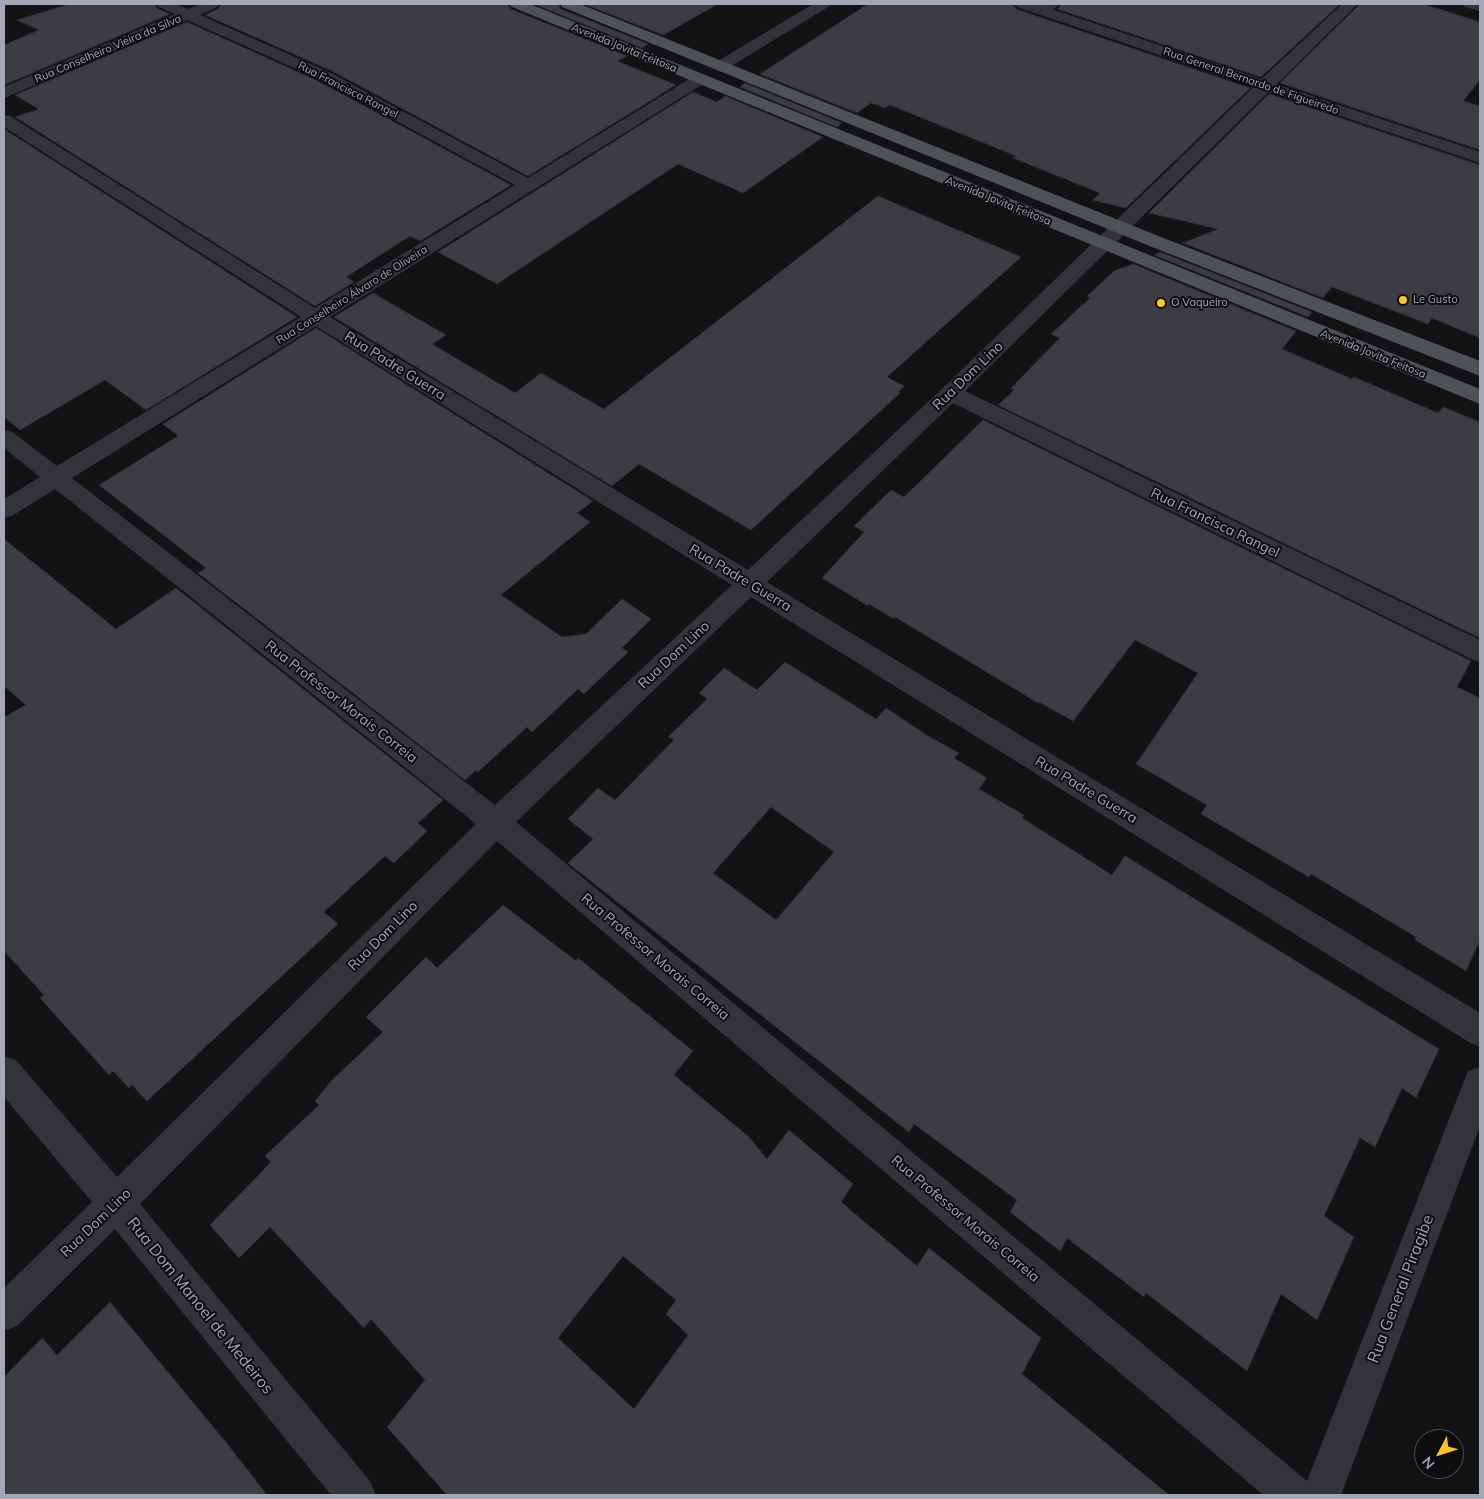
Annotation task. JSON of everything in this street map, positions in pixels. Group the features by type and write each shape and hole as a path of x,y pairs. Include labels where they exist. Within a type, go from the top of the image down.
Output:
{"main road":[{"name":"Avenida Jovita Feitosa","path":"517,4 700,79 1111,235 1480,369"},
{"name":"Avenida Jovita Feitosa","path":"567,4 722,65 1480,397"}],"street":[{"name":"Rua Francisca Rangel","path":"164,4 325,76 528,185"},
{"name":"Rua Conselheiro Vieira da Silva","path":"4,93 212,4"},
{"path":"722,65 823,4"},
{"name":"Rua General Bernardo de Figueiredo","path":"1022,4 1048,7 1264,86 1480,158"},
{"name":"Rua Dom Lino","path":"4,1313 496,823 951,393 1264,86 1351,4"},
{"path":"1470,4 1480,7"},
{"name":"Rua Conselheiro Álvaro de Oliveira","path":"4,510 700,79"},
{"name":"Rua Padre Guerra","path":"4,120 315,317 1480,1031"},
{"name":"Rua Francisca Rangel","path":"951,393 1480,652"},
{"name":"Rua Professor Morais Correia","path":"4,436 496,823 1293,1495"},
{"name":"Rua Dom Manoel de Medeiros","path":"4,1072 116,1203 356,1495"},
{"name":"Rua General Piragibe","path":"1321,1495 1480,1083"}],"building":[{"path":"70,4 154,4 158,9 170,14 4,85 4,45 39,30 17,20"},
{"path":"221,4 507,4 511,9 627,56 617,61 676,85 528,176 332,71 205,15 218,9"},
{"path":"534,4 558,4 561,9 648,44 642,48"},
{"path":"584,4 718,4 663,35"},
{"path":"868,4 1012,4 1016,9 1250,88 1126,208 1093,200 1100,193 1013,158 1016,156 890,105 885,108 871,103 857,113 760,74"},
{"path":"1062,4 1340,4 1261,77 1057,9"},
{"path":"1360,4 1423,4 1480,22 1480,80 1463,101 1480,106 1480,150 1280,83"},
{"path":"187,22 318,81 511,185 420,241 410,236 346,277 354,282 315,306 15,117 39,109 15,95"},
{"path":"745,83 842,123 837,127 740,87"},
{"path":"693,92 717,102 725,96 823,137 743,193 678,164 497,284 438,252"},
{"path":"1269,94 1480,165 1480,338 1432,318 1428,324 1332,287 1323,298 1183,243 1218,229 1149,213"},
{"path":"4,129 297,317 146,410 105,380 20,430 4,417"},
{"path":"878,196 1021,257 887,377 904,386 898,392 900,393 751,530 639,464 612,486 334,317 373,293 446,335 432,344 515,393 541,373 604,409"},
{"path":"1160,252 1312,312 1308,317 1154,255"},
{"path":"1133,264 1296,331 1282,349 1438,413 1443,407 1480,422 1480,638 998,405 1014,390 1011,388 1060,338 1051,334 1090,298 1087,296 1114,271"},
{"path":"316,328 593,501 577,513 590,522 501,595 562,637 586,634 622,599 651,619 622,648 628,652 584,694 578,689 532,732 527,727 478,772 476,770 465,780 198,573 206,568 99,485 178,436 163,424"},
{"path":"983,420 1471,661 1457,687 1480,698 1480,940 1466,971 1415,940 1416,937 1311,874 1309,877 1201,814 1207,805 1136,764 1198,673 1135,640 1073,721 1038,703 895,617 894,619 869,604 868,606 822,578 864,532 854,526 891,490 904,497"},
{"path":"4,539 116,629 176,588 443,800 418,823 427,831 394,863 385,856 324,912 338,924 147,1101 132,1085 129,1088 113,1071 109,1075 40,998 44,995 4,951 4,717 26,705 4,686"},
{"path":"785,662 876,719 886,708 928,736 959,753 954,758 987,778 979,789 1024,815 1022,818 1112,875 1125,856 1439,1049 1416,1098 1402,1088 1375,1147 1360,1138 1324,1216 1354,1237 1317,1320 1281,1294 1247,1371 1146,1293 1144,1297 1067,1238 1060,1251 1010,1212 1017,1200 914,1124 909,1132 568,863 593,839 568,819 598,788 615,800 674,740 668,737 707,699 699,693 724,668 757,690","holes":["771,807 834,852 776,920 713,873"]},
{"path":"503,905 576,961 578,958 693,1051 674,1075 749,1137 767,1159 789,1130 853,1184 841,1202 917,1266 929,1248 1041,1338 1022,1374 1169,1495 447,1495 387,1427 425,1380 371,1319 364,1328 270,1227 239,1258 210,1225 271,1162 265,1156 319,1105 315,1101 331,1081 383,1032 366,1017 426,957 437,968","holes":["623,1256 676,1300 666,1314 688,1335 634,1409 558,1338"]},
{"path":"110,1302 267,1495 4,1495 4,1377 42,1338 57,1355"}],"place":[{"name":"Le Gusto","path":"1403,300"},
{"name":"O Vaqueiro","path":"1161,303"}]}
